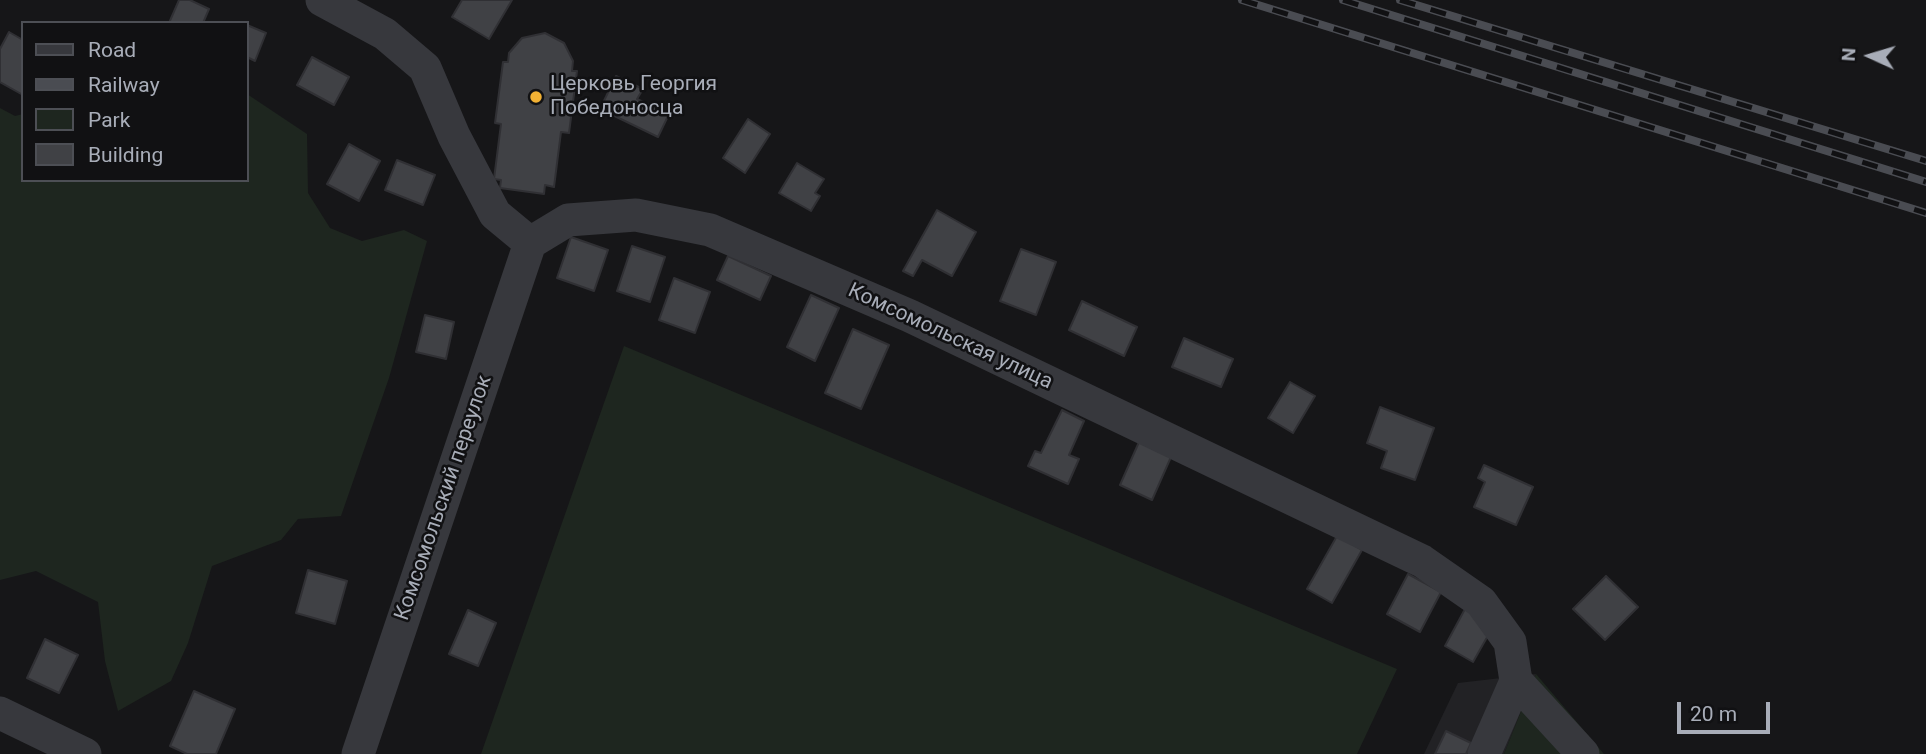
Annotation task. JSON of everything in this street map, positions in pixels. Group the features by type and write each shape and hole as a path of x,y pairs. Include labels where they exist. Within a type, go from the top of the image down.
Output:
{"street":[{"path":"322,0 385,34 425,68 454,136 495,214 530,243"},
{"name":"Комсомольская улица","path":"530,243 568,220 636,215 710,230 910,316 1422,561 1481,602 1510,642 1516,681"},
{"name":"Комсомольский переулок","path":"358,754 530,243"},
{"path":"1484,754 1516,681 1583,754"},
{"path":"0,713 85,754"}],"shaded area":[{"path":"1536,674 1504,754 1424,754 1458,683"}],"green space":[{"path":"248,95 307,134 308,193 330,228 362,241 404,230 427,241 389,378 341,516 298,519 281,540 212,566 188,643 171,681 118,711 105,661 98,602 36,571 0,580 0,108 15,116 21,114 21,182 248,182"},
{"path":"624,346 1397,669 1357,754 481,754"},
{"path":"1536,674 1604,754 1504,754"}],"building":[{"path":"179,0 190,0 209,9 204,21 170,21"},
{"path":"462,0 512,0 489,39 452,17"},
{"path":"248,25 266,33 255,61 248,58"},
{"path":"9,32 21,39 21,94 0,82 0,49"},
{"name":"Церковь Георгия Победоносца","path":"545,33 564,43 573,61 572,71 577,71 569,133 561,132 554,187 545,185 544,194 500,188 501,180 494,179 501,124 495,123 503,62 508,62 509,53 522,38"},
{"path":"312,57 349,77 334,105 297,85"},
{"path":"616,76 643,89 637,99 669,114 658,137 600,109"},
{"path":"748,119 770,134 745,173 723,158"},
{"path":"349,144 380,161 359,201 327,184"},
{"path":"397,160 435,175 423,205 385,190"},
{"path":"797,163 824,179 815,193 820,196 811,211 779,193"},
{"path":"937,210 976,232 952,276 922,260 913,276 903,271"},
{"path":"571,237 608,250 594,291 557,278"},
{"path":"632,246 665,257 650,302 617,291"},
{"path":"1021,249 1056,262 1036,315 1000,301"},
{"path":"728,256 771,276 760,300 717,280"},
{"path":"674,278 710,292 695,333 659,320"},
{"path":"811,295 839,308 815,361 787,347"},
{"path":"1082,301 1137,327 1124,356 1069,330"},
{"path":"425,315 454,322 446,359 416,352"},
{"path":"853,329 889,345 861,409 825,393"},
{"path":"1184,338 1233,359 1221,387 1172,367"},
{"path":"1290,382 1315,396 1293,433 1268,418"},
{"path":"1380,407 1434,428 1415,480 1381,468 1387,451 1367,443"},
{"path":"1062,410 1084,421 1069,455 1079,459 1068,484 1028,466 1035,451 1041,453"},
{"path":"1139,442 1171,457 1152,500 1120,485"},
{"path":"1484,465 1533,487 1516,525 1474,507 1485,482 1478,478"},
{"path":"1337,536 1362,550 1332,603 1307,589"},
{"path":"308,570 347,581 335,624 296,613"},
{"path":"1408,574 1441,592 1420,632 1387,614"},
{"path":"1606,576 1638,607 1605,640 1573,609"},
{"path":"1465,609 1494,625 1473,662 1445,646"},
{"path":"468,610 496,623 478,666 449,654"},
{"path":"45,639 78,655 59,693 27,678"},
{"path":"194,691 235,709 216,754 187,754 170,746"},
{"path":"1446,731 1471,743 1466,754 1435,754"}],"railway":[{"path":"1242,0 1926,213"},
{"path":"1343,0 1926,182"},
{"path":"1400,0 1926,161"}],"place":[{"name":"Церковь Георгия Победоносца","path":"536,97"}]}
